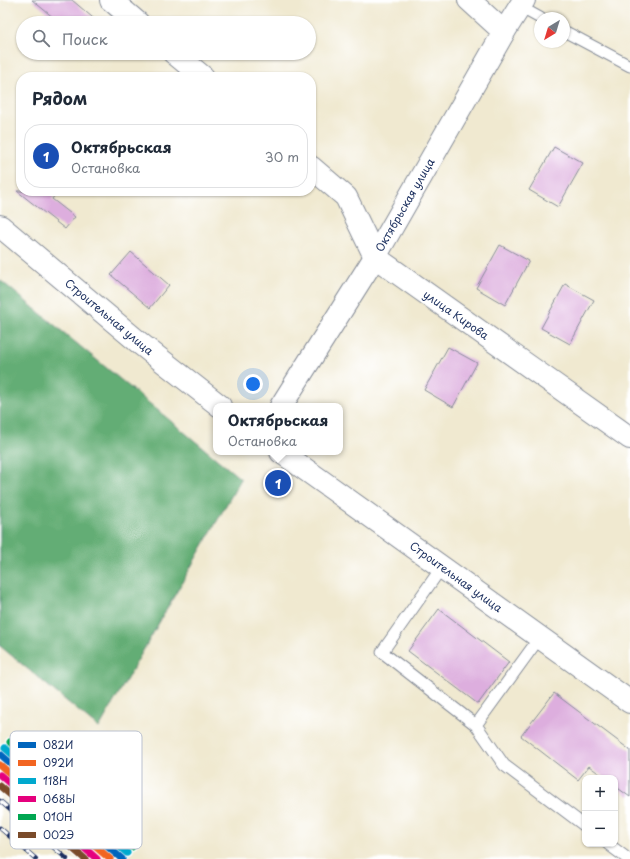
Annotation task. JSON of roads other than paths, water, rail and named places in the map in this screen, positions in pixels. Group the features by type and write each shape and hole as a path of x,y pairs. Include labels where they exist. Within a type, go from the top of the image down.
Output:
{"street":[{"path":"111,0 130,16"},
{"path":"469,0 504,32"},
{"name":"Октябрьская улица","path":"283,403 375,257 504,32 522,4"},
{"path":"182,60 197,72"},
{"name":"улица Кирова","path":"316,171 346,197 375,257 630,438"},
{"name":"Строительная улица","path":"0,226 142,345 216,403"},
{"name":"Строительная улица","path":"285,455 630,702"}],"lane":[{"path":"522,4 534,13"},
{"path":"570,34 630,66"},
{"path":"442,567 382,652 476,725 504,765 582,824"},
{"path":"476,725 540,637"},
{"path":"612,847 628,859"}],"railway":[{"path":"0,801 10,810"},
{"path":"0,828 10,837"},
{"path":"24,849 36,859"},
{"path":"55,849 67,859"}],"place":[{"name":"Октябрьская","path":"278,483"}]}
